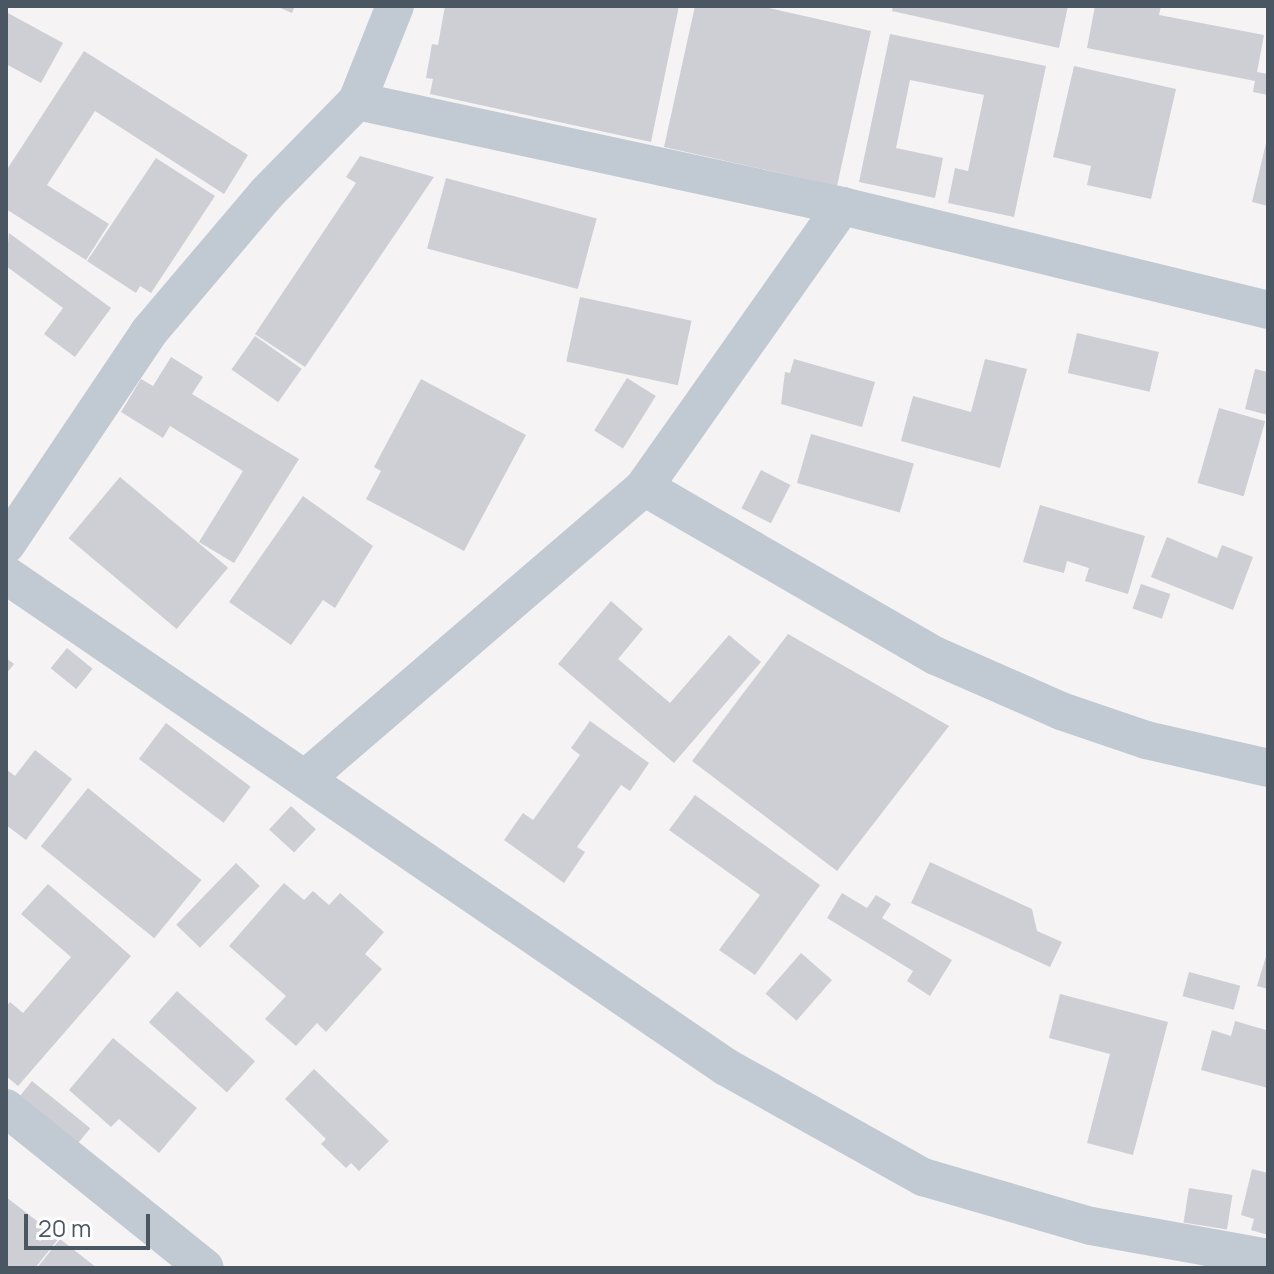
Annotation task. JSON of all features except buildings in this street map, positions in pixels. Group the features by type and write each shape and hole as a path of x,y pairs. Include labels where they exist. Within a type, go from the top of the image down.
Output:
{"street":[{"path":"6,545 149,332 266,194 357,101 395,6"},
{"path":"357,101 842,206 1268,310"},
{"path":"305,779 644,487 842,206"},
{"path":"644,487 936,656 1118,730 1268,768"},
{"path":"6,575 726,1067 923,1177 1091,1226 1268,1258"},
{"path":"6,1108 205,1268"}]}
